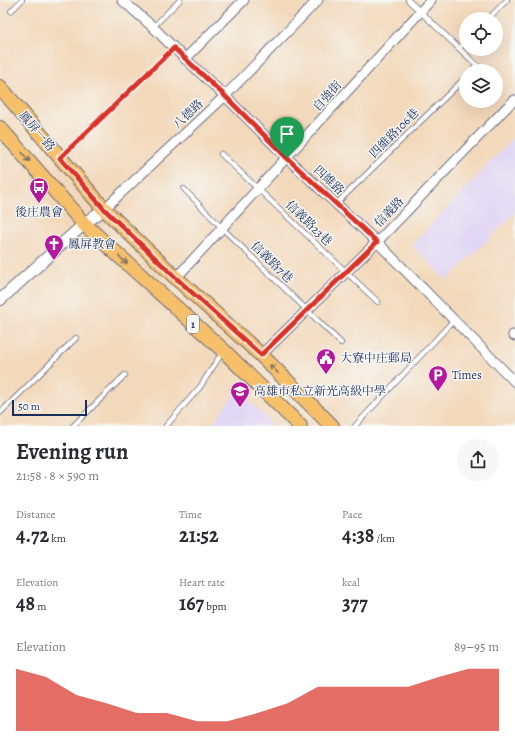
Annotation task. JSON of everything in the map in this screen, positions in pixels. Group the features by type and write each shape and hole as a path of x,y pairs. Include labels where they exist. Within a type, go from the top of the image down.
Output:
{"main road":[{"name":"鳳屏一路","path":"0,87 104,209 176,278 261,355 332,426"},
{"name":"1","path":"1,131 84,224 224,351 300,426"}],"street":[{"name":"四維路","path":"122,0 153,27 287,158 377,242 515,382"},
{"path":"185,59 244,0"},
{"name":"八德路","path":"104,209 225,96 318,0"},
{"name":"自強街","path":"176,278 431,0"},
{"name":"信義路","path":"261,355 377,242 509,104 515,100"},
{"path":"1,297 84,224 104,209"}],"lane":[{"path":"11,11 22,0"},
{"path":"153,27 180,0"},
{"path":"408,0 459,48"},
{"path":"495,12 506,0"},
{"path":"60,158 174,48"},
{"path":"467,56 476,64"},
{"name":"四維路106巷","path":"336,204 459,84"},
{"name":"信義路23巷","path":"221,154 378,302"},
{"name":"信義路7巷","path":"184,189 222,228 342,343"},
{"path":"355,426 454,320"},
{"path":"0,413 76,338"},
{"path":"166,426 200,387 224,351"},
{"path":"73,426 125,376"}],"shaded area":[{"path":"515,136 515,213 447,280 412,245"},
{"name":"高雄市私立新光高級中學","path":"237,389 274,426 211,426"}],"place":[{"name":"後庄農會","path":"39,204"},
{"name":"鳳屏教會","path":"54,261"},
{"name":"大寮中庄郵局","path":"326,375"},
{"name":"Times","path":"438,392"},
{"name":"高雄市私立新光高級中學","path":"240,408"}],"route":[{"path":"174,48 287,158 377,242 261,355 176,278 104,209 60,158 174,48"}]}
